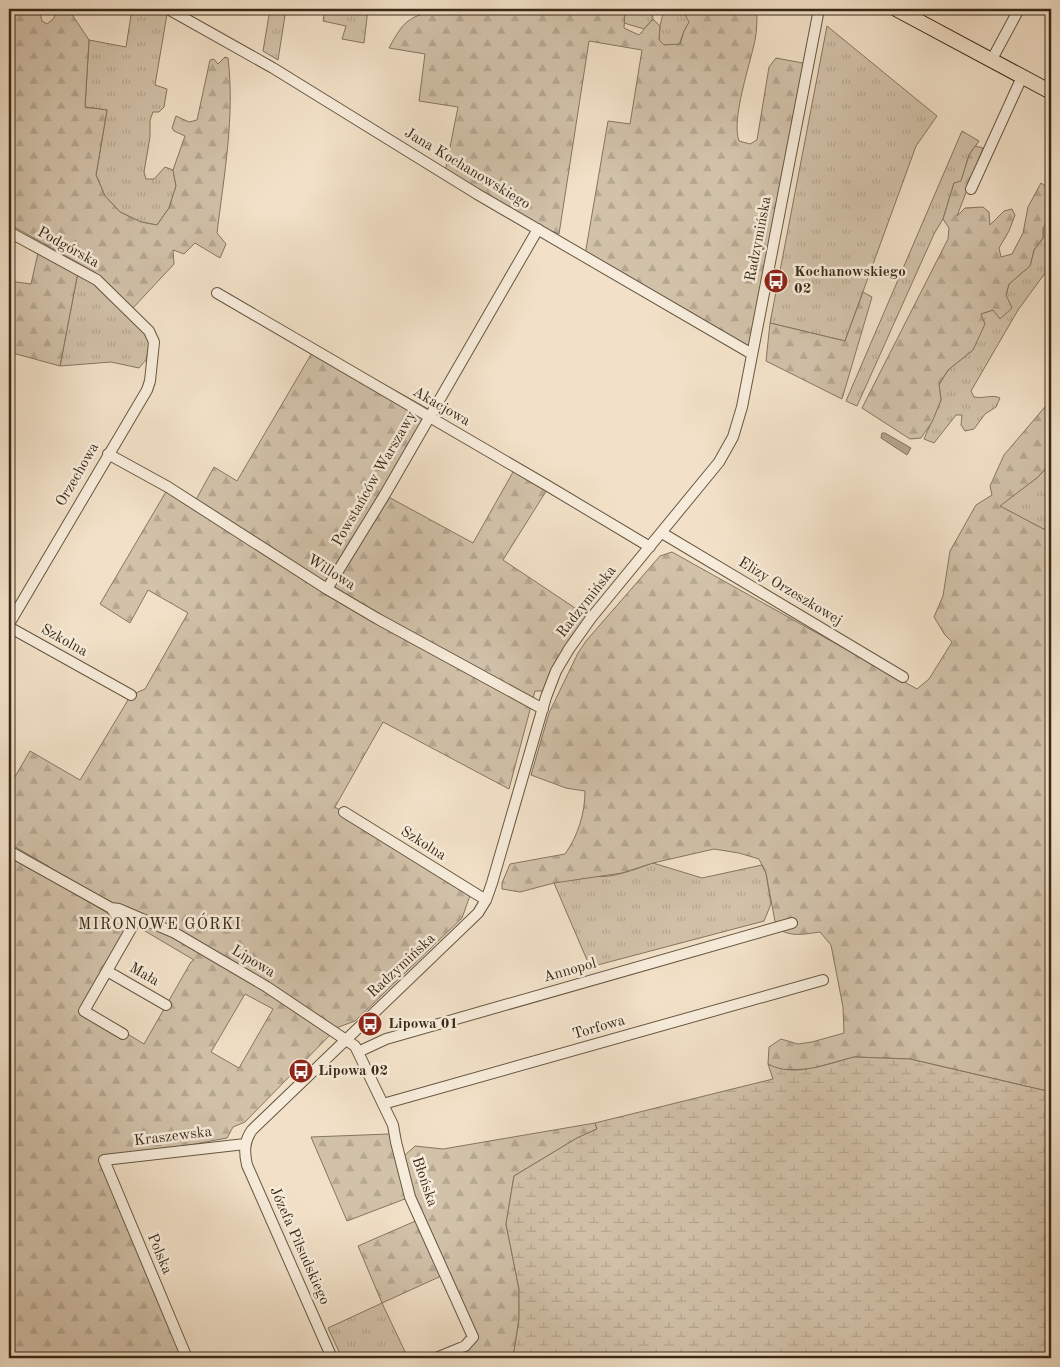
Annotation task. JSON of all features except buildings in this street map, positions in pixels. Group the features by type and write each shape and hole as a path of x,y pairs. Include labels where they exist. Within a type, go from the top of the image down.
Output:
{"main road":[{"path":"896,9 917,14 991,60 1051,92"}],"street":[{"name":"Jana Kochanowskiego","path":"168,9 273,68 477,194 752,354"},
{"name":"Radzymińska","path":"245,1144 252,1130 478,914 486,900 492,883 556,671 568,649 591,618 701,485 728,447 742,407 820,9"},
{"path":"991,60 1020,9"},
{"path":"971,189 1022,77"},
{"name":"Powstańców Warszawy","path":"327,589 384,496 538,229"},
{"name":"Podgórska","path":"9,232 92,277 144,325 152,336"},
{"name":"Akacjowa","path":"217,293 650,547"},
{"name":"Orzechowa","path":"9,626 147,390 150,381 154,342 152,336"},
{"name":"Willowa","path":"108,454 168,487 327,589 378,619 543,709"},
{"name":"Elizy Orzeszkowej","path":"662,533 903,677"},
{"name":"Szkolna","path":"9,626 131,695"},
{"name":"Szkolna","path":"344,812 486,900"},
{"name":"Lipowa","path":"9,851 111,908 119,909 175,933 267,987 347,1039"},
{"name":"Lipowa","path":"107,971 132,927 117,916 111,908"},
{"name":"Annopol","path":"358,1052 386,1038 792,923"},
{"path":"107,971 84,1011 123,1034"},
{"name":"Mała","path":"107,971 166,1005"},
{"name":"Torfowa","path":"383,1104 823,980"},
{"name":"Błońska","path":"347,1039 355,1046 393,1125 410,1197 473,1337 465,1346 436,1358"},
{"name":"Kraszewska","path":"104,1160 245,1144"},
{"name":"Józefa Piłsudskiego","path":"245,1144 247,1165 332,1358"},
{"name":"Polska","path":"104,1160 187,1358"}],"green space":[{"path":"9,9 47,9 40,13 42,21 47,24 53,19 59,9 69,10 89,40 85,107 107,110 96,175 105,196 120,212 141,222 157,225 169,208 176,186 173,170 185,136 174,131 172,128 176,116 189,122 197,120 210,60 214,59 218,64 225,57 228,58 230,80 229,124 217,233 226,244 220,258 195,243 184,254 173,250 174,264 133,308 96,273 9,224"},
{"path":"132,9 157,9 167,14 155,85 167,89 164,107 159,112 153,112 150,120 150,137 144,172 146,179 154,179 165,167 173,170 176,186 169,208 157,225 141,222 120,212 105,196 96,175 107,110 85,107 89,40 126,47"},
{"path":"270,9 286,9 278,60 263,51"},
{"path":"325,9 368,9 364,43 342,39 346,26 323,21"},
{"path":"441,9 625,9 624,28 639,35 653,19 660,26 659,40 664,45 680,44 689,22 684,13 685,9 757,9 755,40 737,119 739,141 750,144 757,140 769,67 776,58 808,64 751,353 585,255 608,121 630,124 642,50 589,41 559,234 535,225 445,172 458,107 419,101 425,54 389,48 399,31 408,21 414,17"},
{"path":"625,9 652,9 653,19 644,29 624,23"},
{"path":"664,9 685,9 684,13 690,22 684,31 679,45 664,45 659,40"},
{"path":"827,26 937,116 916,146 845,341 770,323"},
{"path":"962,131 979,141 969,155 961,182 954,183 943,219 934,234 857,406 846,401"},
{"path":"975,146 983,148 957,216 965,208 983,207 989,212 990,225 1004,211 1012,209 1015,215 1009,231 999,248 1001,257 1012,254 1023,233 1028,207 1041,183 1051,190 1051,218 1043,228 1043,238 1034,250 1030,266 1009,284 1006,295 1012,308 1000,319 993,310 981,314 985,324 973,350 948,370 939,384 941,400 932,422 921,438 910,439 862,408 948,239 949,228 943,219 954,183 961,181 969,155"},
{"path":"1051,218 1051,265 1018,310 971,391 974,397 994,396 1000,398 996,407 985,414 974,429 965,431 961,425 962,415 956,415 934,443 924,439 941,400 939,385 948,370 973,350 981,314 993,310 1006,295 1009,284 1030,266 1034,250 1043,238 1043,228"},
{"path":"38,253 78,272 60,366 9,352 9,281 31,284"},
{"path":"78,272 92,277 151,337 146,360 139,368 111,362 60,366"},
{"path":"863,292 872,297 842,399 766,361 770,323 845,341"},
{"path":"316,346 432,411 383,494 473,543 517,465 550,485 503,560 587,616 556,661 544,691 535,691 509,789 383,722 335,807 471,893 462,918 355,1021 336,1028 252,974 108,902 9,843 9,787 30,751 80,780 131,695 145,689 188,613 148,590 130,623 100,604 167,490 193,505 214,467 237,481"},
{"path":"1051,402 1051,462 1038,477 1000,506 1051,533 1051,1092 910,1059 854,1057 810,1069 778,1070 768,1064 769,1047 781,1039 798,1044 844,1033 843,1007 831,945 820,932 792,934 776,927 766,873 759,859 739,853 714,849 653,863 622,873 554,883 520,892 502,889 502,883 510,864 565,854 574,840 582,816 585,791 566,788 531,775 549,713 578,653 586,641 660,556 672,552 917,689 929,679 952,642 945,635 934,617 943,596 950,551 976,505 992,495 990,486 1004,455"},
{"path":"1051,462 1051,533 999,506 1038,477"},
{"path":"9,855 111,915 114,920 128,928 83,1007 144,1044 191,962 194,960 123,918 124,914 177,937 326,1029 330,1035 245,1122 233,1127 227,1138 104,1161 187,1358 9,1358","holes":["245,994 273,1009 239,1068 211,1052"]},
{"path":"653,863 702,878 762,865 766,873 771,904 764,921 590,967 554,883 583,873 599,877 608,876"},
{"path":"854,1057 910,1059 1051,1092 1051,1358 513,1358 519,1319 519,1289 506,1224 514,1176 577,1138 597,1129 595,1123 773,1079 768,1064 778,1068 800,1070"},
{"path":"595,1123 597,1129 577,1138 514,1176 506,1224 519,1289 519,1319 513,1358 441,1358 475,1333 450,1272 382,1303 358,1246 420,1219 410,1197 347,1221 311,1137 389,1134 407,1179 404,1156 415,1146 443,1149"},
{"path":"382,1303 408,1358 342,1358 328,1328"}],"shaded area":[{"path":"882,433 911,448 907,455 881,438"}],"place":[{"name":"Kochanowskiego 02","path":"776,281"},
{"name":"Lipowa 01","path":"370,1024"},
{"name":"Lipowa 02","path":"301,1071"}],"district":[{"name":"MIRONOWE GÓRKI","path":"160,925"}]}
